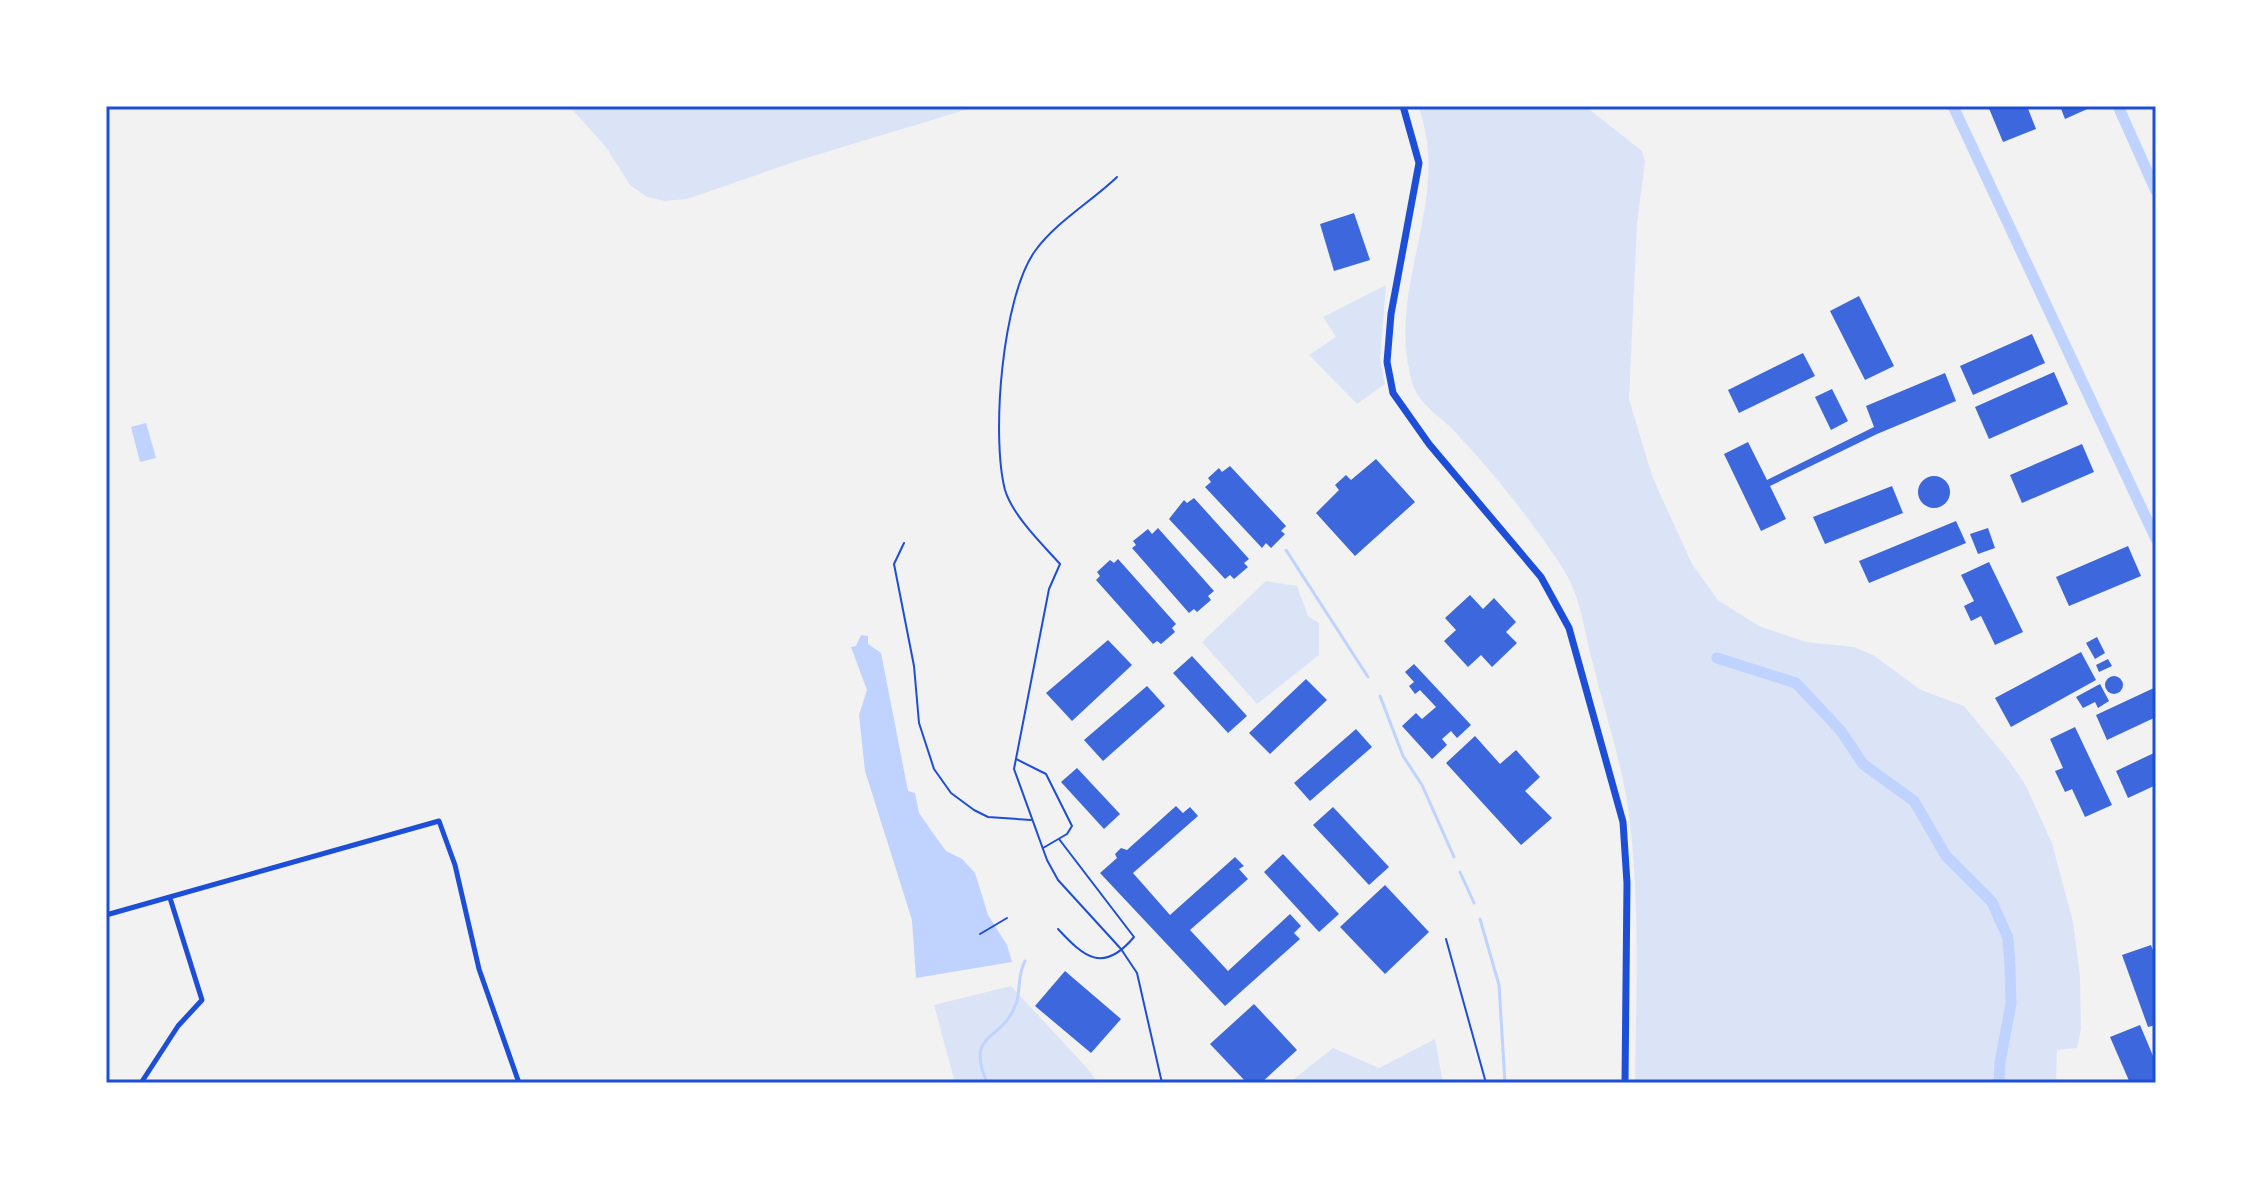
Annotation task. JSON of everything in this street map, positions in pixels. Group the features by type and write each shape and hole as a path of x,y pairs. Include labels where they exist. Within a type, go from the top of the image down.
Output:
{"main road":[{"path":"1403,106 1419,163 1391,314 1387,362 1393,393 1429,444 1541,577 1569,628 1623,822 1627,874 1625,1083"}],"street":[{"path":"106,915 439,821 455,865 479,969 519,1083"},
{"path":"141,1083 178,1026 202,1000 170,898"}],"lane":[{"path":"1117,177 1036,250 1023,272 1007,318 1001,398 1005,490 1014,507 1060,564 1049,589 1015,758 1016,778 1058,880 1121,949 1137,973 1162,1083"},
{"path":"904,543 894,564 914,666 919,723 934,769 951,793 974,810 988,817 1032,821"},
{"path":"1015,758 1041,769 1062,802 1072,826 1059,839 1043,848"},
{"path":"1058,929 1082,954 1091,958 1113,955 1135,935 1059,839"},
{"path":"1446,939 1486,1083"}],"path":[{"path":"980,934 1007,918"}],"shaded area":[{"path":"569,106 978,106 800,160 687,199 665,201 647,197 630,185 606,147"},
{"path":"1418,106 1585,106 1642,151 1645,162 1637,224 1629,399 1652,476 1692,564 1718,600 1759,626 1806,642 1854,647 1873,655 1921,690 1964,706 2026,786 2052,843 2073,922 2080,976 2081,1029 2077,1048 2057,1050 2056,1083 1635,1083 1636,920 1630,823 1619,763 1579,605 1565,572 1527,518 1472,450 1421,399 1413,385 1406,349 1406,314 1428,176 1427,141"},
{"path":"1386,285 1380,360 1385,384 1357,404 1309,355 1336,337 1323,317"},
{"path":"1266,581 1297,586 1308,616 1319,623 1319,655 1257,704 1202,642"},
{"path":"1011,986 1098,1083 955,1083 934,1005"},
{"path":"1435,1039 1443,1083 1289,1083 1333,1048 1379,1068"}],"water":[{"path":"146,423 156,458 140,462 131,427"},
{"path":"861,635 868,636 868,644 881,653 908,791 915,793 919,813 946,851 962,859 975,873 988,915 1007,945 1012,962 916,978 912,920 865,771 859,715 867,690 851,647 856,646"}],"building":[{"path":"1988,106 2027,106 2036,129 2003,142"},
{"path":"2060,106 2094,106 2065,119"},
{"path":"1354,213 1370,260 1334,271 1320,224"},
{"path":"1859,296 1894,366 1865,380 1830,311"},
{"path":"2032,334 2045,363 1973,395 1960,366"},
{"path":"1803,353 1815,376 1739,413 1728,390"},
{"path":"2054,372 2068,404 1989,439 1975,407"},
{"path":"1945,373 1956,401 1877,434 1770,486 1786,519 1761,531 1724,454 1748,442 1767,480 1874,427 1866,406"},
{"path":"1832,389 1848,421 1831,430 1815,397"},
{"path":"2082,444 2094,472 2022,503 2010,475"},
{"path":"1376,459 1415,502 1355,556 1316,513 1339,490 1335,485 1346,475 1351,480"},
{"path":"1230,466 1286,526 1281,531 1285,534 1271,548 1266,543 1262,548 1205,487 1211,482 1208,478 1219,468 1222,472"},
{"path":"1934,476 1945,481 1950,492 1945,503 1934,508 1923,503 1918,492 1923,481"},
{"path":"1892,486 1903,513 1825,544 1813,517"},
{"path":"1194,498 1249,559 1244,563 1248,567 1234,579 1230,575 1225,579 1169,519 1184,500 1187,503"},
{"path":"1956,521 1966,543 1869,583 1859,561"},
{"path":"1158,528 1214,591 1208,596 1211,600 1197,612 1194,609 1189,613 1132,548 1136,545 1133,541 1148,529 1152,534"},
{"path":"1988,528 1995,548 1978,554 1970,534"},
{"path":"2128,546 2141,576 2069,606 2056,577"},
{"path":"1118,559 1176,624 1172,628 1175,632 1161,644 1157,641 1153,644 1096,580 1100,576 1097,572 1110,560 1114,563"},
{"path":"1989,562 2023,632 1995,645 1981,616 1971,621 1964,606 1974,601 1961,575"},
{"path":"1470,595 1483,609 1494,598 1516,622 1506,632 1517,643 1492,667 1481,655 1468,667 1444,641 1456,630 1445,618"},
{"path":"2097,637 2105,653 2095,659 2086,643"},
{"path":"1108,640 1132,665 1072,721 1046,693"},
{"path":"2081,652 2096,680 2011,727 1995,698"},
{"path":"1192,656 1247,716 1228,733 1173,673"},
{"path":"2108,659 2112,666 2099,672 2096,665"},
{"path":"1414,664 1471,725 1457,738 1451,731 1442,739 1447,745 1432,759 1402,726 1416,713 1422,719 1436,707 1420,690 1415,694 1409,686 1414,682 1405,672"},
{"path":"2110,676 2118,676 2123,685 2121,692 2110,694 2105,689 2105,681"},
{"path":"1306,679 1327,700 1270,754 1249,733"},
{"path":"2100,684 2109,701 2098,708 2095,702 2083,708 2076,697"},
{"path":"1147,686 1165,706 1103,761 1084,740"},
{"path":"2156,687 2156,717 2107,740 2096,715"},
{"path":"2075,727 2112,805 2085,817 2072,789 2065,792 2055,771 2063,768 2050,739"},
{"path":"1356,729 1372,747 1310,801 1294,783"},
{"path":"1475,736 1500,764 1516,750 1540,777 1525,791 1552,818 1521,845 1446,763"},
{"path":"2156,752 2156,785 2128,798 2116,771"},
{"path":"1077,768 1120,814 1104,829 1061,782"},
{"path":"1176,806 1183,813 1190,807 1198,816 1133,873 1170,915 1235,857 1244,866 1239,869 1248,879 1190,930 1228,971 1290,914 1301,926 1294,933 1300,939 1225,1006 1100,873 1117,858 1115,854 1121,848 1127,850"},
{"path":"1333,807 1389,867 1369,885 1313,825"},
{"path":"1283,854 1339,914 1319,932 1264,872"},
{"path":"1385,885 1429,932 1385,974 1340,927"},
{"path":"2151,945 2156,958 2156,1025 2148,1027 2122,955"},
{"path":"1065,971 1121,1019 1091,1053 1035,1006"},
{"path":"1254,1004 1297,1050 1261,1083 1247,1083 1210,1044"},
{"path":"2140,1025 2156,1063 2156,1083 2130,1083 2110,1037"}],"waterway":[{"path":"1953,106 2156,539"},
{"path":"2118,106 2156,191"},
{"path":"1286,550 1368,677"},
{"path":"1717,658 1796,683 1841,731 1863,764 1914,801 1946,856 1992,902 2008,938 2010,966 2011,1004 1999,1083"},
{"path":"1380,696 1403,756 1422,785 1454,857"},
{"path":"1460,872 1474,903"},
{"path":"1480,919 1499,985 1505,1083"},
{"path":"987,1083 980,1054 983,1045 1010,1017 1016,1004 1025,961"}]}
